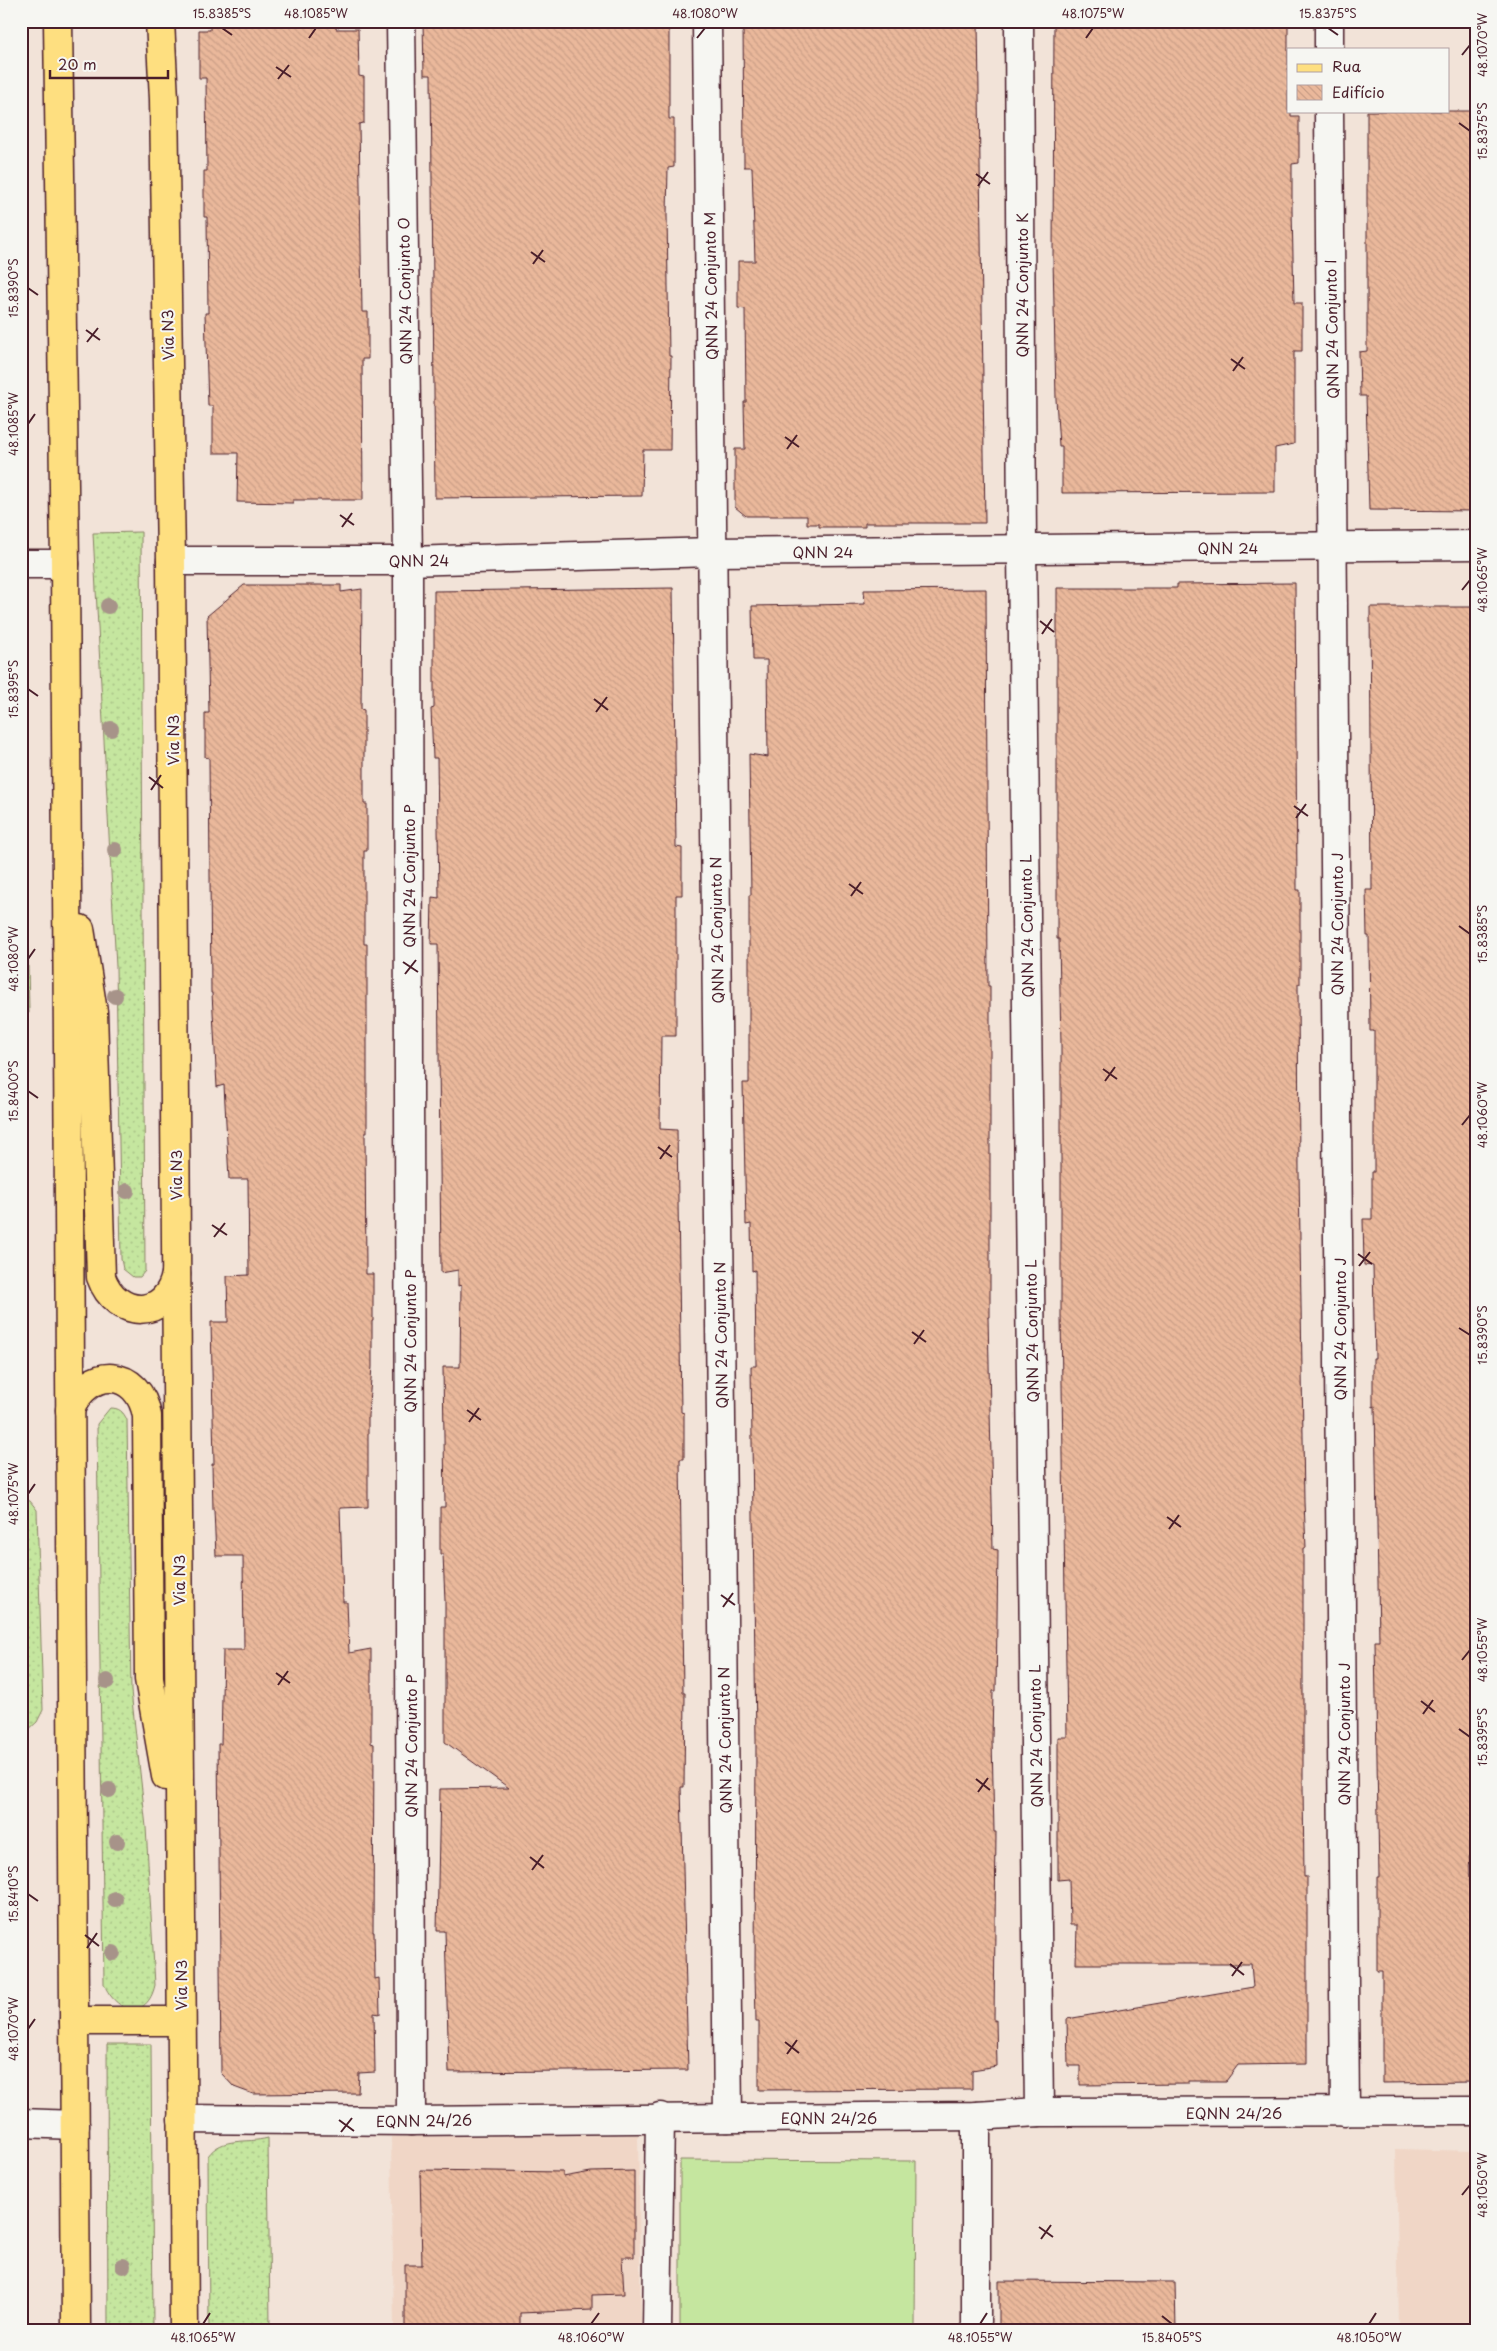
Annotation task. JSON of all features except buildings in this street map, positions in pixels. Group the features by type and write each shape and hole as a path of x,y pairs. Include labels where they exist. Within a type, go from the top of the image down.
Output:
{"main road":[{"path":"58,21 65,564 65,841 76,2330"},
{"path":"152,21 164,99"},
{"name":"Via N3","path":"160,21 164,99 171,560 180,2021 184,2330"},
{"path":"65,841 93,1012 101,1277 105,1289 112,1298 122,1306 134,1309 147,1308 159,1303 168,1295 174,1284 176,1272"},
{"path":"70,1410 80,1391 99,1379 113,1378 126,1382 137,1390 145,1402 147,1416 149,1679 180,1854"},
{"path":"74,2021 180,2021"}],"street":[{"name":"QNN 24 Conjunto O","path":"401,21 408,561"},
{"name":"QNN 24 Conjunto M","path":"707,21 712,552"},
{"name":"QNN 24 Conjunto K","path":"1019,21 1022,549"},
{"path":"1328,21 1329,48"},
{"name":"QNN 24 Conjunto I","path":"1329,112 1333,546"},
{"name":"QNN 24","path":"171,560 408,561 712,552 1476,545"},
{"name":"QNN 24 Conjunto J","path":"1333,546 1346,2112"},
{"name":"QNN 24 Conjunto L","path":"1022,549 1039,2112"},
{"name":"QNN 24 Conjunto N","path":"712,552 728,2118"},
{"name":"QNN 24 Conjunto P","path":"408,561 411,2120"},
{"path":"21,564 65,564"},
{"name":"EQNN 24/26","path":"182,2119 411,2120 976,2116 1039,2112 1476,2111"},
{"path":"976,2116 976,2330"},
{"path":"657,2330 660,2117"},
{"path":"21,2123 75,2125"}],"shaded area":[{"path":"638,2135 641,2330 394,2330 391,2137"},
{"path":"1396,2149 1476,2151 1476,2330 1399,2330"}],"green space":[{"path":"141,532 145,1271 140,1277 133,1277 123,1269 121,1259 116,967 93,533"},
{"path":"21,620 29,1013 21,1013"},
{"path":"110,1408 120,1411 127,1420 131,1691 146,1827 155,1985 151,1996 145,2004 139,2008 131,2009 123,2007 116,2001 109,1994 104,1984 97,1424"},
{"path":"21,1498 30,1501 37,1510 43,1710 37,1722 27,1731 21,1731"},
{"path":"107,2044 151,2044 153,2330 108,2330"},
{"path":"268,2138 270,2330 209,2330 208,2156 214,2150 227,2143"},
{"path":"680,2160 916,2161 915,2330 680,2330"}]}
